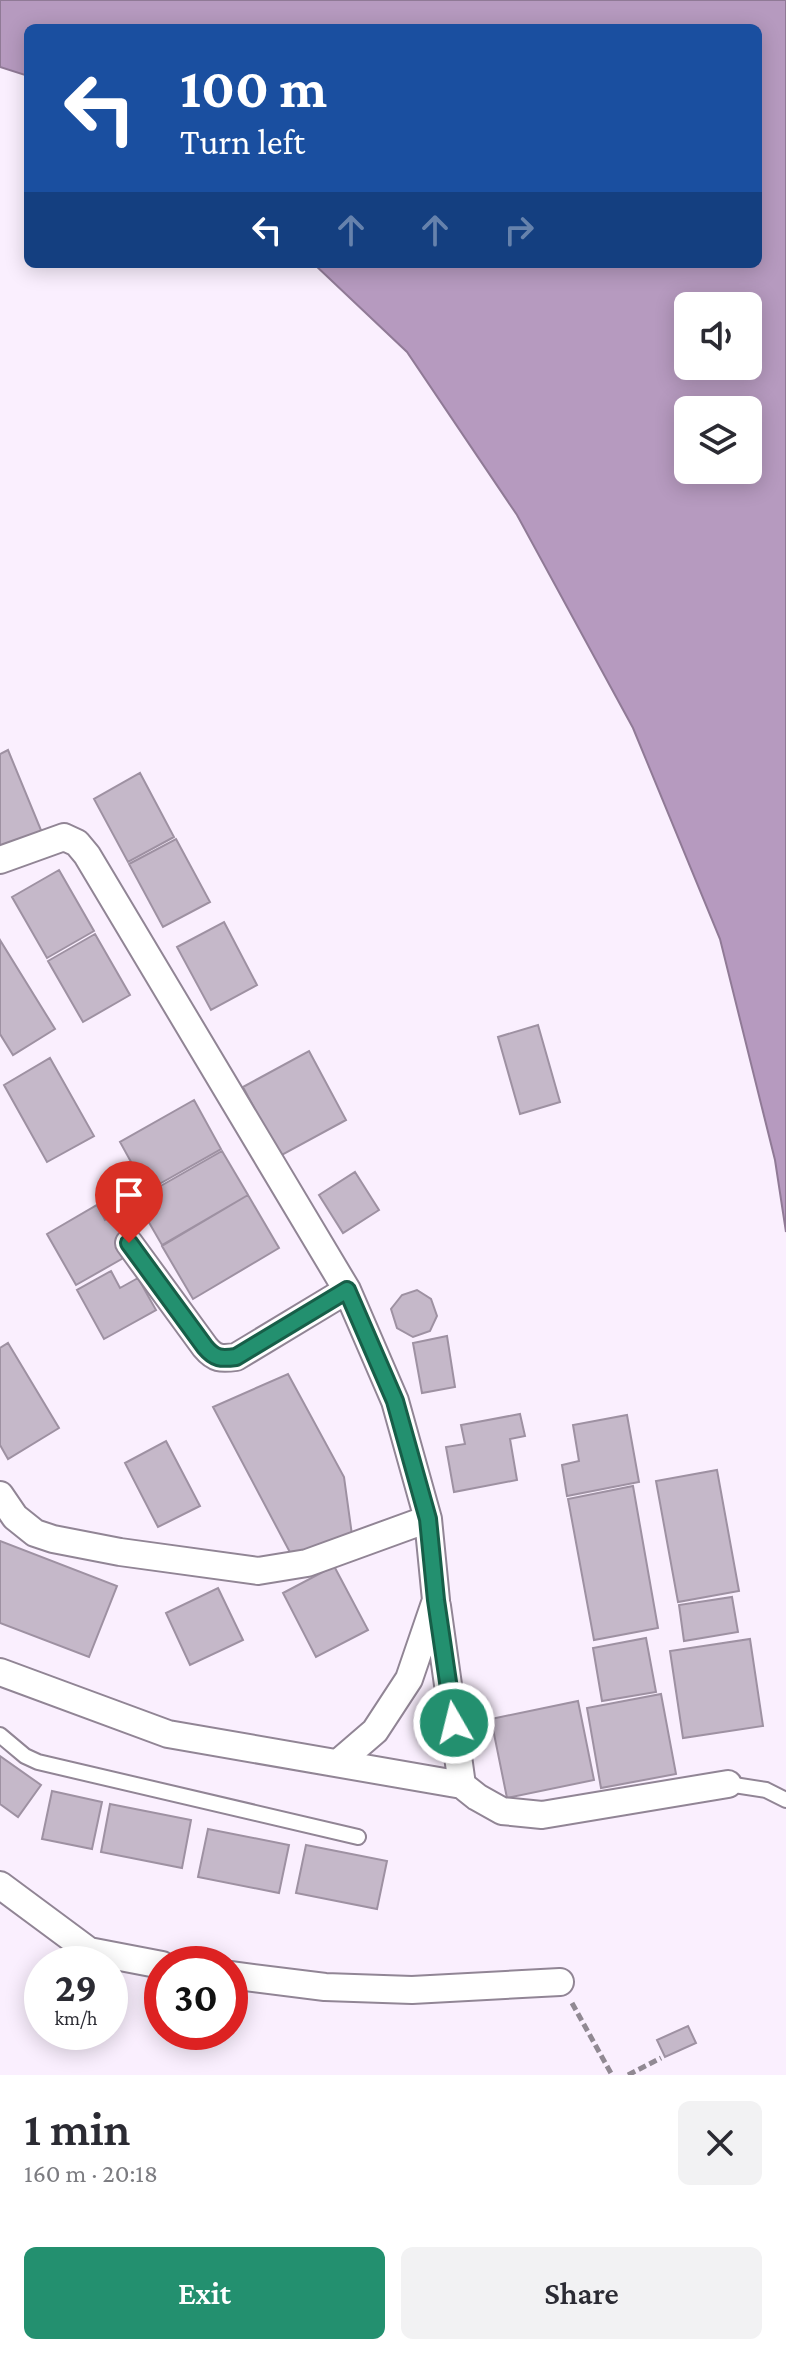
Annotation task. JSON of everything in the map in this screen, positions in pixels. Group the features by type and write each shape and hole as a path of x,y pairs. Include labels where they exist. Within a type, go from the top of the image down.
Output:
{"street":[{"path":"0,860 64,837 77,843 87,855 347,1290 395,1401 428,1519 462,1785"},
{"path":"129,1243 205,1347 214,1357 221,1359 236,1357 347,1290"},
{"path":"0,1495 15,1517 35,1533 53,1539 120,1552 258,1571 307,1563 428,1519"},
{"path":"339,1762 375,1731 409,1679 436,1600"},
{"path":"0,1672 168,1734 462,1785 502,1811 542,1815 728,1784"},
{"path":"0,1885 89,1951 144,1962"},
{"path":"248,1977 325,1987 412,1990 560,1982"}],"lane":[{"path":"0,1735 25,1756 38,1762 358,1837"},
{"path":"728,1784 766,1790 786,1800"}],"path":[{"path":"560,1982 612,2075"},
{"path":"628,2075 661,2058"}],"shaded area":[{"path":"0,0 786,0 786,1232 775,1160 720,939 633,728 517,515 407,352 318,268 762,268 762,24 24,24 24,75 0,67"}],"building":[{"path":"8,750 43,835 0,853 0,754"},
{"path":"140,773 174,837 128,862 94,799"},
{"path":"176,839 210,902 163,927 129,864"},
{"path":"59,870 94,931 47,958 12,897"},
{"path":"224,922 257,985 211,1010 177,947"},
{"path":"95,934 130,995 83,1022 48,961"},
{"path":"0,940 55,1029 13,1055 0,1034"},
{"path":"538,1025 560,1102 520,1114 498,1037"},
{"path":"309,1051 346,1120 280,1156 243,1087"},
{"path":"50,1058 94,1136 47,1162 4,1085"},
{"path":"194,1100 221,1149 147,1191 120,1142"},
{"path":"222,1151 248,1195 162,1245 136,1200"},
{"path":"355,1172 379,1210 343,1233 319,1195"},
{"path":"248,1195 279,1248 193,1299 162,1246"},
{"path":"97,1205 105,1220 115,1215 128,1239 127,1256 76,1285 47,1234"},
{"path":"111,1271 120,1288 138,1278 156,1310 104,1339 77,1290"},
{"path":"417,1290 431,1299 437,1316 430,1331 413,1337 397,1328 391,1309 402,1295"},
{"path":"447,1336 455,1387 422,1393 413,1343"},
{"path":"8,1343 59,1428 8,1459 0,1445 0,1348"},
{"path":"288,1374 344,1477 352,1535 293,1558 213,1407"},
{"path":"520,1414 525,1436 510,1439 517,1480 454,1492 446,1447 465,1444 461,1425"},
{"path":"627,1415 639,1482 567,1496 562,1465 579,1461 573,1425"},
{"path":"166,1441 200,1506 158,1527 125,1463"},
{"path":"717,1470 739,1591 678,1602 656,1481"},
{"path":"633,1486 658,1628 594,1640 568,1499"},
{"path":"0,1541 117,1586 89,1657 0,1623"},
{"path":"334,1566 368,1630 316,1657 283,1593"},
{"path":"218,1588 243,1640 190,1665 166,1613"},
{"path":"732,1597 738,1632 684,1641 679,1605"},
{"path":"646,1638 656,1692 602,1701 593,1648"},
{"path":"750,1639 763,1726 683,1738 670,1651"},
{"path":"661,1694 676,1774 601,1788 587,1708"},
{"path":"578,1701 594,1780 507,1798 491,1719"},
{"path":"0,1756 41,1785 18,1817 0,1804"},
{"path":"52,1791 102,1802 92,1849 42,1839"},
{"path":"110,1804 191,1820 182,1868 101,1852"},
{"path":"208,1829 289,1845 279,1893 198,1877"},
{"path":"306,1845 387,1861 377,1909 296,1893"},
{"path":"688,2026 696,2043 665,2057 657,2040"}],"route":[{"path":"129,1243 205,1347 214,1357 221,1359 236,1357 347,1290 395,1401 428,1519 454,1723"}]}
